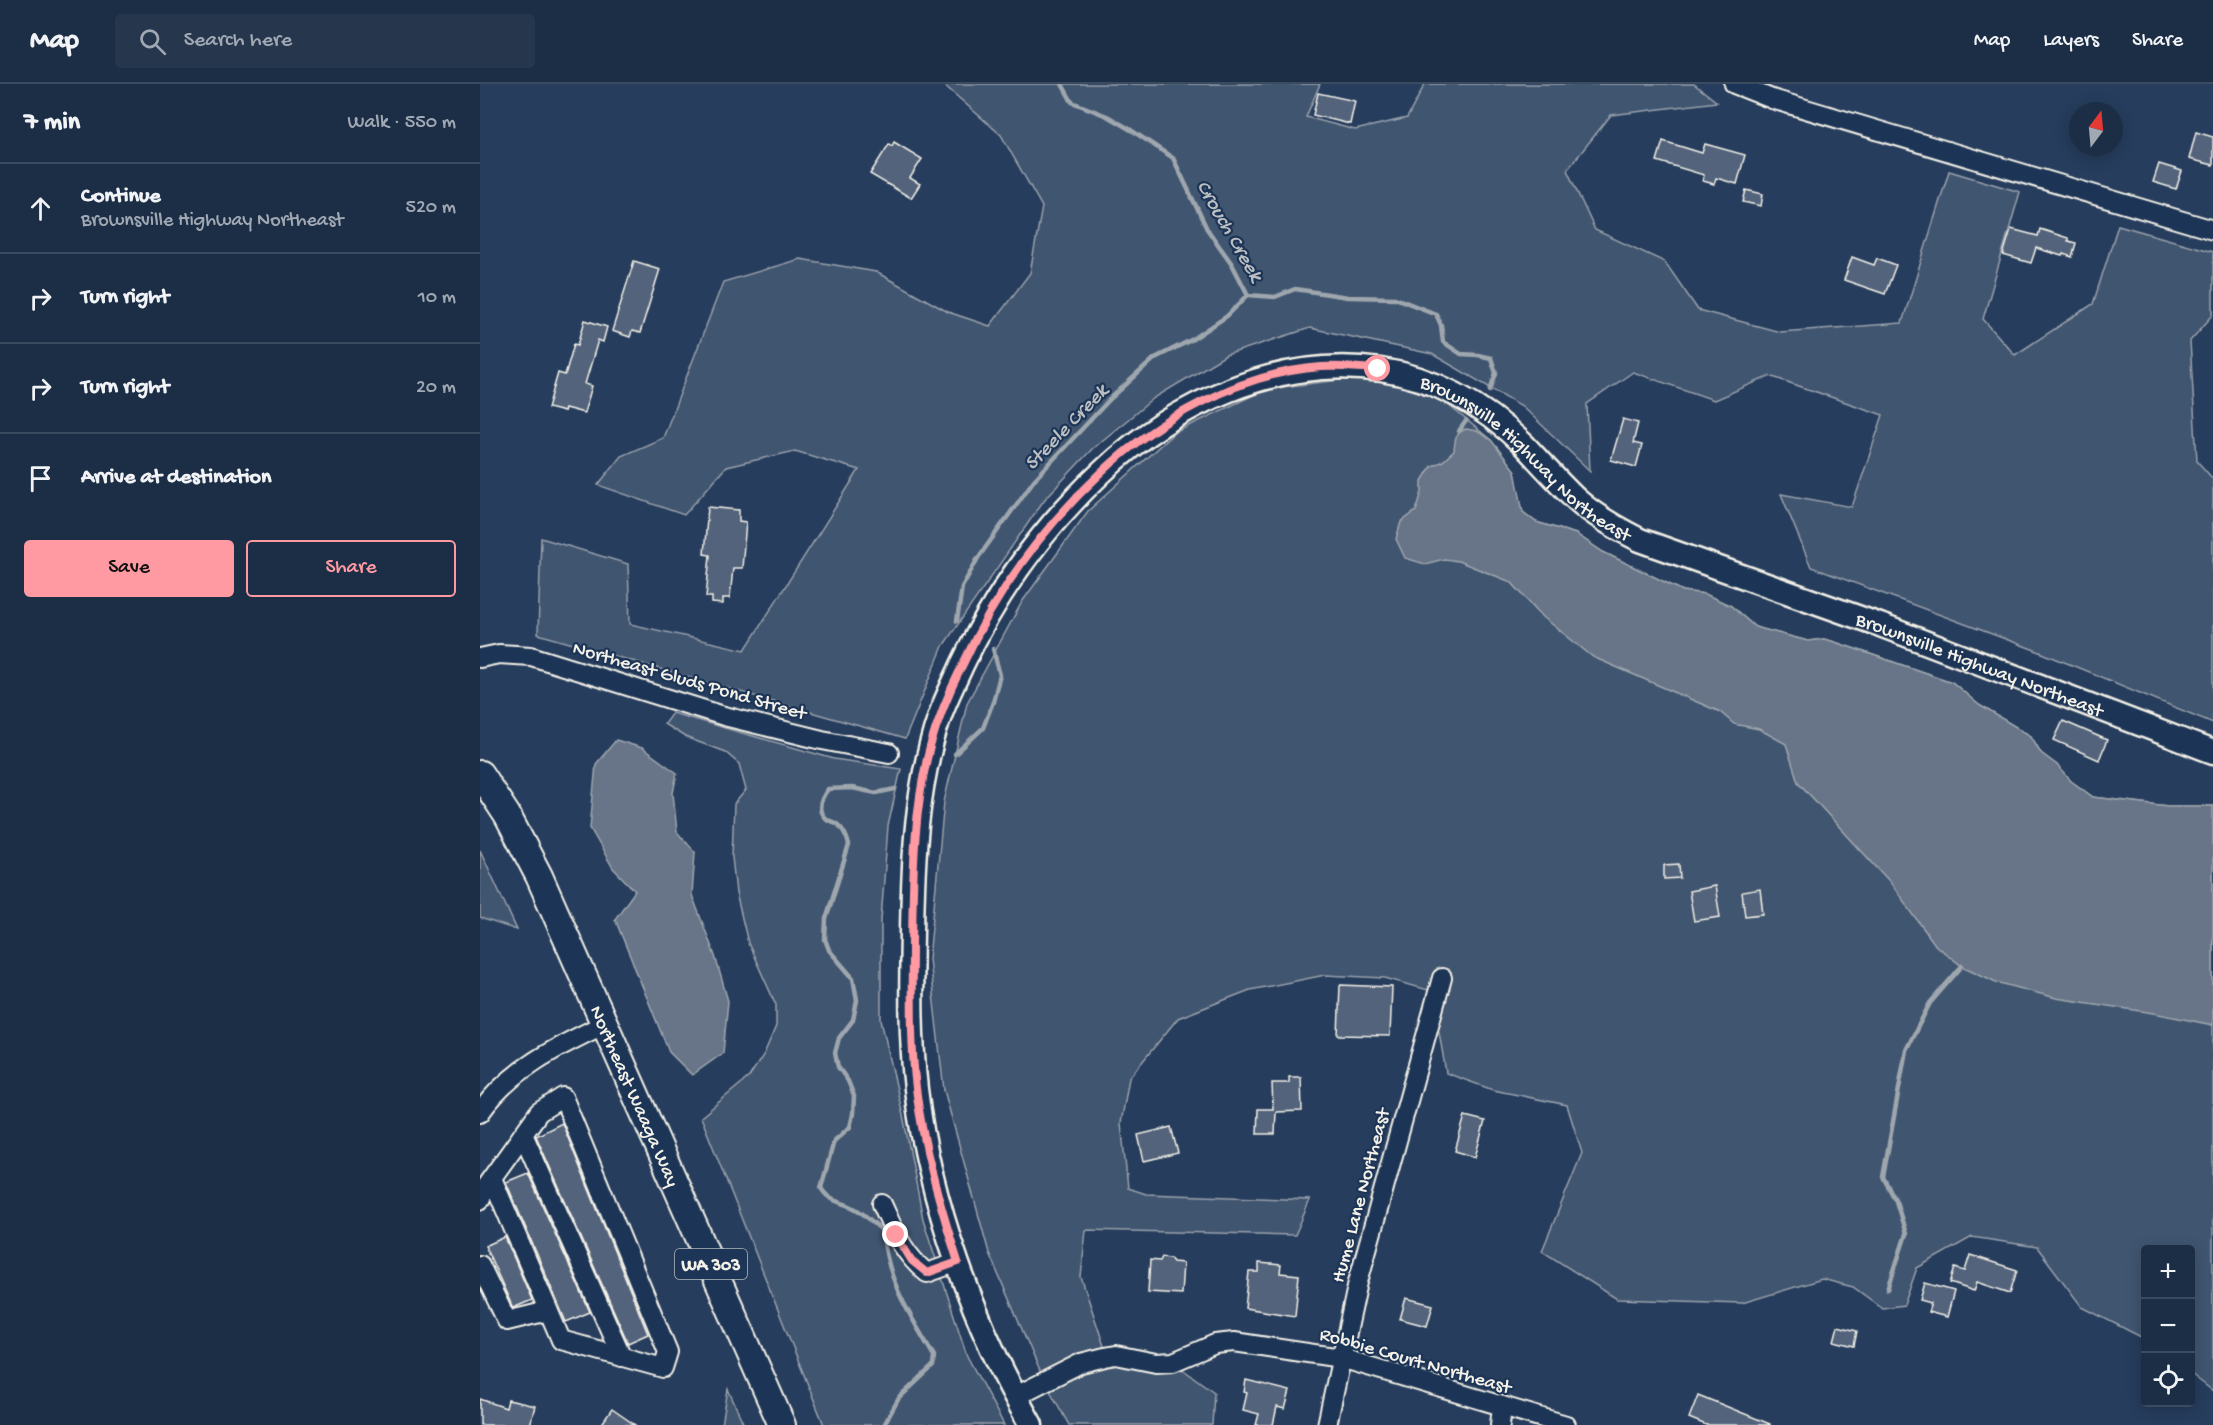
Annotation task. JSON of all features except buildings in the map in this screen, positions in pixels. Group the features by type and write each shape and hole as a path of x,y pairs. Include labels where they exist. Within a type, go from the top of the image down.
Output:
{"highway":[{"name":"Northeast Waaga Way","path":"480,774 524,845 782,1425"}],"main road":[{"name":"Brownsville Highway Northeast","path":"1030,1425 1014,1397 986,1336 958,1262 925,1142 916,1088 913,1055 912,922 916,828 924,774 939,717 968,651 997,598 1028,553 1064,508 1110,464 1136,442 1184,412 1245,385 1298,371 1339,366 1378,369 1427,381 1455,393 1482,409 1522,443 1577,500 1610,524 1640,540 1880,625 2213,752"}],"street":[{"path":"1734,84 1772,99 2213,230"},
{"name":"Northeast Gluds Pond Street","path":"480,658 498,654 531,656 724,716 822,740 889,753"},
{"name":"Hume Lane Northeast","path":"1327,1425 1358,1282 1442,978"},
{"path":"480,1113 500,1089 525,1067 543,1055 605,1024"},
{"path":"480,1200 492,1178 538,1112 563,1097 668,1352 663,1368 561,1340 492,1178"},
{"path":"523,1134 622,1357"},
{"path":"882,1204 896,1235 912,1261 927,1273 958,1262"},
{"path":"480,1265 507,1321 548,1311"},
{"name":"Robbie Court Northeast","path":"1014,1397 1081,1363 1116,1355 1156,1363 1173,1362 1215,1344 1234,1342 1341,1358 1566,1425"},
{"path":"1500,1425 1502,1406"}],"shaded area":[{"path":"943,84 1320,84 1306,117 1355,130 1407,118 1425,84 1694,84 1717,102 1611,115 1567,170 1595,230 1665,262 1698,310 1780,332 1902,323 1949,171 2020,192 1983,319 2015,355 2093,304 2118,225 2213,252 2213,315 2190,341 2197,461 2213,479 2213,723 2035,650 1811,567 1781,494 1852,507 1883,415 1770,376 1714,400 1633,372 1587,404 1590,471 1522,406 1432,354 1310,328 1226,355 1154,398 1092,449 1044,500 943,646 905,739 538,634 541,538 628,564 630,624 745,650 859,470 795,451 726,467 684,515 598,485 621,456 663,438 723,282 800,259 876,272 948,312 990,326 1030,273 1042,207 1001,135"},
{"path":"1373,376 1418,388 1442,400 1491,440 1515,471 1523,512 1536,522 1576,534 1603,552 1683,591 1705,594 1731,606 1755,627 1808,641 1824,639 1835,642 1952,682 1979,705 2031,736 2041,753 2057,765 2071,781 2093,797 2168,806 2213,806 2213,1391 2195,1377 2195,1245 2141,1245 2141,1337 2082,1307 2037,1247 1972,1237 1917,1268 1904,1305 1882,1308 1853,1287 1822,1279 1742,1303 1617,1299 1542,1251 1582,1153 1567,1105 1493,1090 1446,1073 1432,991 1385,978 1325,975 1250,990 1178,1018 1129,1078 1121,1123 1128,1188 1146,1194 1310,1200 1295,1235 1086,1230 1081,1277 1105,1349 1178,1366 1214,1392 1212,1425 1069,1425 1043,1378 989,1253 944,1090 929,959 944,802 967,703 1022,602 1088,511 1174,433 1266,389"},
{"path":"1466,429 1477,431 1491,440 1515,471 1523,512 1536,522 1576,534 1603,552 1683,591 1705,594 1731,606 1755,627 1808,641 1824,639 1835,642 1952,682 1979,705 2031,736 2041,753 2057,765 2071,781 2093,797 2168,806 2213,806 2213,1025 2154,1013 2056,998 1996,982 1962,966 1936,946 1890,882 1798,782 1786,744 1759,729 1734,724 1720,712 1593,657 1543,617 1511,582 1458,561 1444,559 1425,564 1405,558 1396,539 1401,522 1416,511 1422,492 1422,481 1431,466 1443,461 1454,451 1455,440"},
{"path":"672,713 834,759 901,769 888,826 881,920 881,1020 904,1120 923,1219 967,1356 1004,1425 824,1425 701,1117 749,1077 764,1054 776,1026 776,1005 748,943 736,893 732,857 734,804 746,790 739,764 725,752 685,737 664,724"},
{"path":"616,740 642,748 677,773 673,793 677,832 695,852 692,895 715,956 728,1001 723,1053 692,1075 669,1052 615,919 635,891 613,868 590,828 596,764"},
{"path":"480,850 517,930 480,918"},
{"path":"728,1389 744,1425 722,1425"}],"waterway":[{"name":"Crouch Creek","path":"1062,84 1072,102 1107,116 1173,158 1207,229 1232,264 1248,295"},
{"name":"Crouch Creek","path":"1248,295 1275,297 1295,289 1348,297 1395,298 1436,314 1441,325 1443,342 1461,354 1491,358 1496,373 1490,390"},
{"name":"Steele Creek","path":"957,621 962,587 978,558 1034,480 1110,399 1155,358 1193,339 1227,316 1248,295"},
{"name":"Crouch Creek","path":"1459,431 1466,421"},
{"name":"Steele Creek","path":"955,754 983,728 993,702 1000,675 993,649"},
{"name":"Steele Creek","path":"884,1425 899,1398 933,1366 934,1356 894,1282 882,1230 858,1210 828,1197 821,1188 834,1141 850,1127 853,1114 854,1096 848,1081 838,1067 835,1053 839,1038 853,1020 857,1000 853,978 829,950 825,939 826,919 849,845 842,828 825,818 820,806 828,789 852,788 876,793 895,789"},
{"path":"1888,1289 1906,1234 1896,1201 1883,1177 1906,1050 1930,1003 1962,966"}],"route":[{"path":"896,1235 912,1261 927,1273 958,1262 927,1152 916,1088 912,1003 914,851 922,785 930,746 944,705 987,615 1006,583 1064,508 1136,442 1165,423 1204,401 1263,379 1298,371 1339,366 1378,369"}]}
